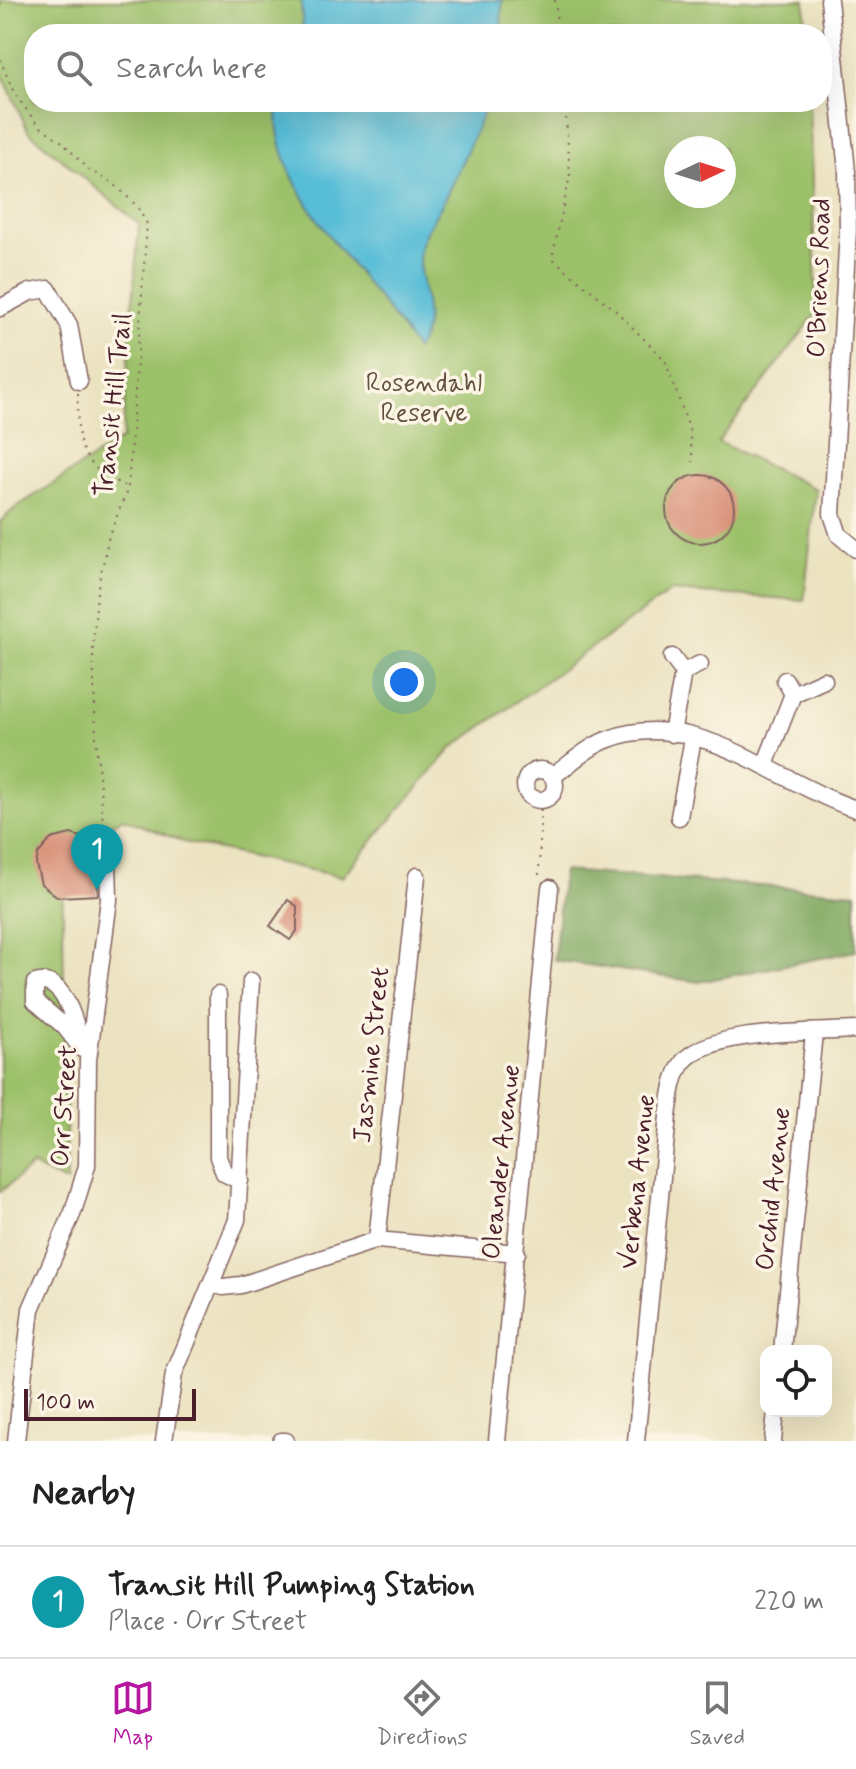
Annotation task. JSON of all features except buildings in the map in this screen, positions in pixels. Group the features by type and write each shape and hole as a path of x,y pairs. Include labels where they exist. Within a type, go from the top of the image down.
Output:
{"street":[{"name":"O'Briens Road","path":"829,0 832,24"},
{"name":"O'Briens Road","path":"832,28 847,171 848,230 832,514 839,535 856,549"},
{"path":"0,308 30,292 48,289 69,325 79,381"},
{"path":"672,657 683,672 672,734"},
{"path":"683,672 700,664"},
{"path":"765,765 803,685"},
{"path":"553,776 609,739 630,734 672,734 734,750 856,809"},
{"path":"679,817 693,738"},
{"path":"534,771 547,771 553,776 555,789 541,801 528,795 525,782 534,771"},
{"name":"Orr Street","path":"16,1441 31,1309 73,1212 87,1166 86,1051 109,900 108,859"},
{"name":"Jasmine Street","path":"377,1240 417,876"},
{"name":"Oleander Avenue","path":"497,1441 550,888"},
{"path":"164,1441 174,1374 237,1220 251,981"},
{"path":"218,995 218,1157 224,1173 240,1181"},
{"name":"Verbena Avenue","path":"636,1441 668,1116 677,1072 690,1055 712,1043 856,1030"},
{"name":"Orchid Avenue","path":"783,1345 814,1033"},
{"path":"213,1284 223,1287 241,1285 377,1240 517,1253"},
{"path":"773,1441 775,1417"}],"path":[{"path":"0,4 4,0"},
{"path":"555,0 557,24"},
{"name":"Transit Hill Trail","path":"0,59 14,93 24,106"},
{"name":"Transit Hill Trail","path":"28,112 38,125 89,170 113,183 137,206 147,224 128,488 99,577 93,651 100,820 108,859"},
{"path":"566,112 570,176 552,258 616,311 665,360 689,428 693,462"},
{"path":"79,381 77,413 83,452 95,471 128,488"},
{"path":"541,801 539,874 550,888"}],"green space":[{"name":"Rosendahl Reserve","path":"0,0 805,0 806,24 24,24 24,112 809,112 817,313 718,442 816,489 804,600 671,591 452,748 342,877 184,842 123,818 62,858 67,1183 32,1166 0,1192 0,522 15,508 122,439 139,224 28,131 0,69"},
{"path":"563,871 856,893 856,951 699,982 554,960"}],"water":[{"path":"301,0 502,0 501,24 302,24"},
{"path":"278,112 483,112 420,248 426,324 416,350 305,200 289,168 279,135"}],"place":[{"name":"Transit Hill Pumping Station","path":"97,890"}]}
